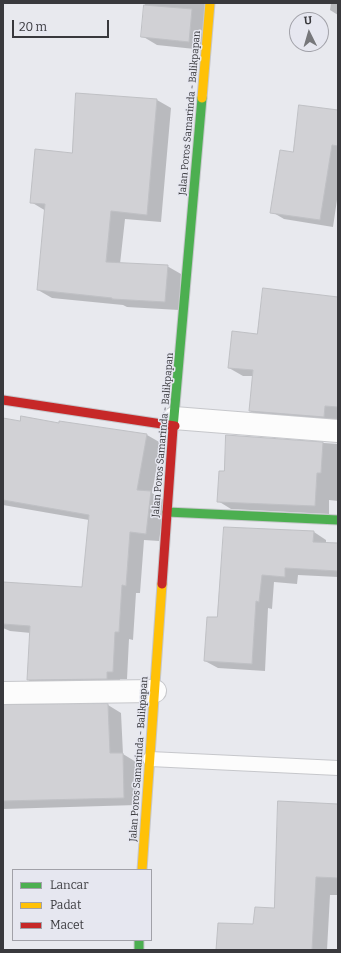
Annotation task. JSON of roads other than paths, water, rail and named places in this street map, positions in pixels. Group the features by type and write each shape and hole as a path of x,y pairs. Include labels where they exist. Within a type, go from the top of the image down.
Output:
{"main road":[{"name":"Jalan Poros Samarinda - Balikpapan","path":"142,869 174,422 210,3"},
{"path":"3,400 174,422"},
{"path":"168,512 338,520"}],"street":[{"path":"174,422 338,431"},
{"path":"3,693 155,692"}],"lane":[{"path":"150,759 338,768"}]}
